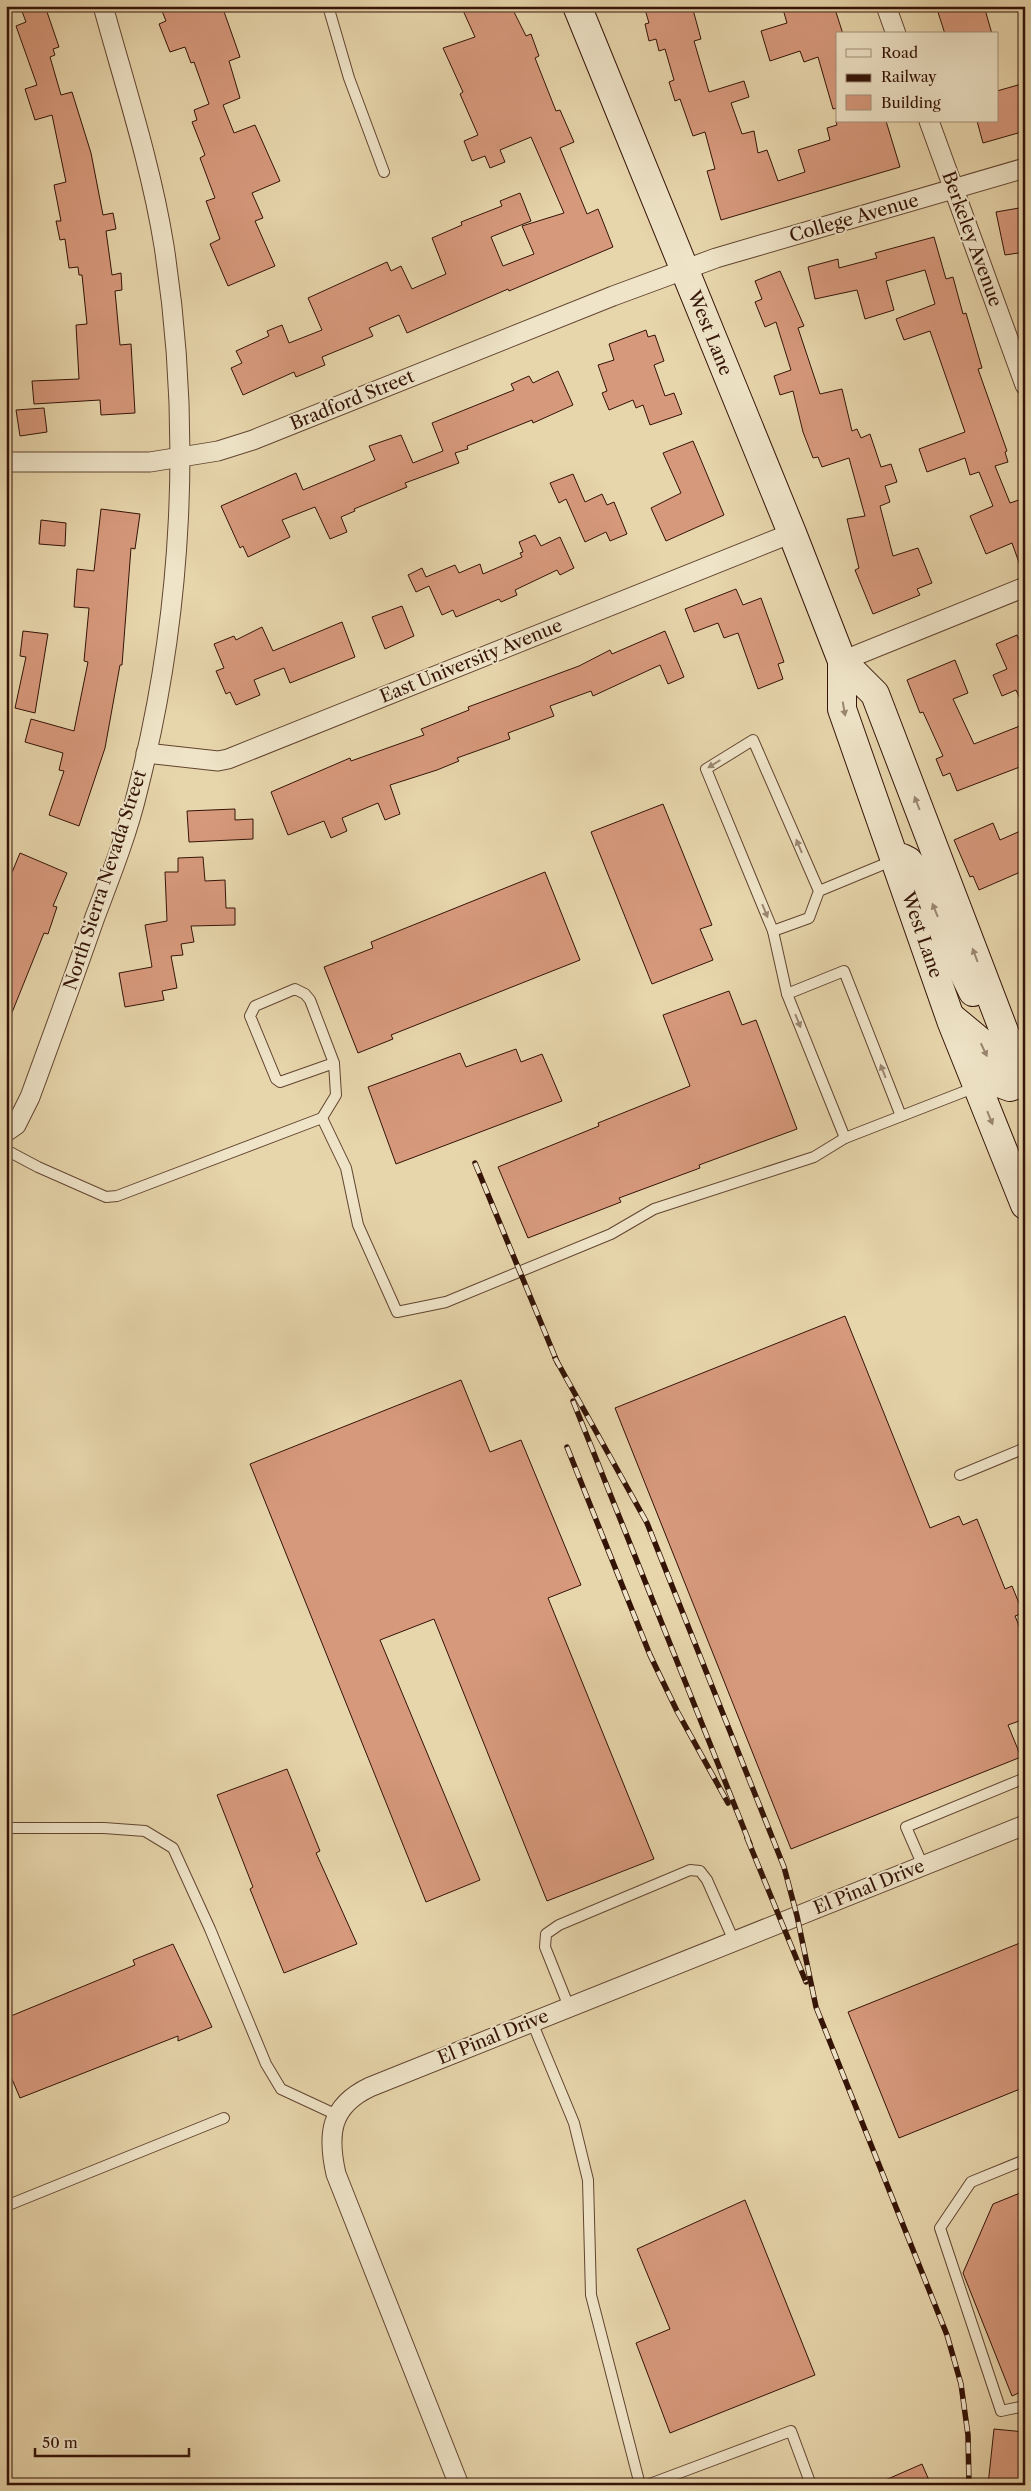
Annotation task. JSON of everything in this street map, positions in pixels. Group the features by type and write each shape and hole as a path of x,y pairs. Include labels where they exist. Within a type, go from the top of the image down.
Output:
{"main road":[{"name":"West Lane","path":"577,6 792,532 842,660 842,710 950,1016 1025,1205"},
{"name":"West Lane","path":"842,660 875,694 1024,1083"},
{"path":"895,859 908,861 921,876 968,986 1002,1027"},
{"path":"950,1016 981,1042 999,1083 1010,1087 1024,1083"}],"street":[{"name":"North Sierra Nevada Street","path":"11,1129 30,1097 112,873 138,790 164,669 176,570 181,418 174,319 164,244 147,163 103,6"},
{"path":"886,6 895,32"},
{"name":"Berkeley Avenue","path":"928,122 1025,385"},
{"name":"College Avenue","path":"684,270 716,258 1025,168"},
{"name":"Bradford Street","path":"6,462 150,462 218,451 253,440 613,296 684,270"},
{"name":"East University Avenue","path":"146,753 218,761 228,759 792,532"},
{"path":"842,660 1025,588"},
{"name":"El Pinal Drive","path":"337,2115 342,2106 364,2090 1025,1825"},
{"path":"337,2115 333,2126 330,2150 336,2174 459,2485"}],"lane":[{"path":"328,6 349,78 384,172"},
{"path":"773,931 809,918 819,891 753,740 706,769 773,931 787,994 845,1138"},
{"path":"819,891 895,859"},
{"path":"787,994 844,971 901,1116"},
{"path":"6,1150 38,1167 106,1197 117,1196 322,1118 336,1095 334,1064 310,1000 306,994 295,989 255,1006 250,1016 276,1080 280,1082 334,1064"},
{"path":"322,1118 346,1168 358,1225 397,1312 446,1302 611,1234 654,1208 814,1157 845,1138 977,1087"},
{"path":"960,1475 1025,1448"},
{"path":"923,1866 906,1827 1025,1778"},
{"path":"6,1828 104,1828 145,1831 173,1848 210,1929 266,2064 282,2089 337,2115"},
{"path":"569,2007 545,1947 546,1934 560,1925 690,1870 700,1871 707,1880 734,1941"},
{"path":"532,2022 574,2123 588,2180 591,2295 640,2485"},
{"path":"6,2206 224,2118"},
{"path":"1025,2160 971,2182 940,2228 1000,2411 1025,2406"},
{"path":"646,2485 790,2431 811,2485"}],"building":[{"path":"20,6 45,6 59,47 53,49 55,55 50,57 61,95 72,92 91,153 103,215 113,213 116,229 106,231 112,275 121,273 122,290 115,291 120,345 131,344 135,413 101,415 100,400 34,404 32,381 79,379 76,325 87,324 82,275 79,275 78,267 69,268 65,239 60,240 56,221 61,221 54,185 66,182 52,115 35,120 25,89 37,85 16,26 26,22"},
{"path":"160,6 222,6 240,57 229,61 240,98 223,105 234,133 255,125 280,181 252,193 263,218 255,221 275,266 228,286 210,244 220,239 206,201 215,198 200,158 205,155 192,122 197,120 194,110 209,104 194,62 191,63 185,47 170,52 159,24 166,21"},
{"path":"461,6 511,6 526,36 531,34 539,56 535,58 556,111 560,110 574,142 560,148 587,214 598,209 613,247 509,291 508,289 407,333 399,315 369,328 373,336 322,357 325,365 296,377 294,372 243,395 231,368 242,363 236,351 269,336 267,331 282,325 289,343 322,330 308,298 387,262 391,271 401,266 412,289 446,274 432,238 462,225 461,222 502,206 500,201 520,193 531,221 491,237 503,266 534,254 522,226 564,213 531,137 500,150 505,162 490,168 485,156 472,161 464,141 478,135 460,94 463,92 443,48 475,37"},
{"path":"644,6 692,6 701,39 694,41 709,92 744,81 749,97 731,103 742,134 754,131 758,153 767,150 778,181 805,172 798,150 830,140 827,128 837,125 836,122 886,122 900,167 721,220 707,171 715,169 705,132 693,136 680,99 675,101 669,82 674,80 665,49 659,51 656,39 649,41 645,24 649,23"},
{"path":"782,6 834,6 842,32 836,32 836,108 833,109 818,57 804,62 800,51 770,61 761,31 787,23"},
{"path":"936,6 984,6 991,32 944,32"},
{"path":"1025,83 1025,131 983,143 977,122 998,122 998,91"},
{"path":"1025,207 1025,252 1005,255 996,212"},
{"path":"934,237 946,279 953,277 963,314 966,313 982,368 978,369 1007,451 1005,452 1008,462 995,466 1010,503 1025,498 1025,571 1022,571 1012,543 986,554 970,516 993,506 979,472 970,475 965,458 927,472 919,449 965,432 930,331 904,340 896,319 935,304 925,270 886,281 894,310 865,319 857,290 815,299 808,267 838,259 839,268 877,258 875,253"},
{"path":"780,271 804,326 798,328 820,394 842,389 852,431 857,429 861,438 870,434 881,467 891,464 897,482 885,486 890,502 880,506 893,556 918,548 932,583 917,589 920,595 873,614 855,570 859,568 847,519 865,516 849,458 822,467 818,457 813,458 803,432 793,391 780,395 774,376 791,370 776,322 765,327 755,302 762,299 755,281"},
{"path":"646,330 648,337 655,335 664,361 654,365 665,396 674,393 682,414 650,425 643,405 636,408 633,400 609,410 602,393 607,391 598,365 614,360 609,344"},
{"path":"558,371 573,405 533,423 532,420 467,446 468,449 455,453 459,463 405,483 407,487 354,509 355,511 341,517 347,532 330,539 315,507 282,520 290,537 248,557 243,546 240,548 221,506 296,473 303,490 375,460 369,446 401,435 413,463 443,451 432,423 514,390 511,384 529,376 533,383"},
{"path":"44,408 47,432 20,436 16,410"},
{"path":"693,441 724,515 666,541 651,508 681,493 663,453"},
{"path":"573,474 585,502 602,494 607,505 614,502 627,534 610,541 606,532 585,542 566,499 559,503 550,483"},
{"path":"101,509 140,514 135,549 131,548 122,665 120,665 105,748 79,826 49,815 64,771 59,770 63,753 25,742 31,719 74,731 88,662 84,661 89,608 74,607 77,569 94,571"},
{"path":"41,520 66,523 65,546 39,544"},
{"path":"535,535 541,546 560,537 574,568 560,575 557,570 515,590 517,595 501,602 499,599 456,617 453,610 442,615 429,586 416,592 408,575 422,568 426,577 455,565 459,573 480,564 483,574 522,557 520,553 523,552 519,542"},
{"path":"736,589 743,605 761,598 784,662 778,664 783,679 758,689 738,633 724,638 718,623 694,632 685,609"},
{"path":"402,606 414,636 385,649 372,617"},
{"path":"342,622 355,657 290,683 284,668 254,680 260,695 236,705 230,692 226,694 216,671 224,668 214,644 234,636 236,640 262,627 273,651"},
{"path":"23,631 48,634 35,713 15,708 26,657 20,656"},
{"path":"665,631 684,677 668,684 660,665 593,696 591,691 550,706 554,716 508,733 510,739 457,758 459,761 437,770 390,785 400,814 385,820 378,803 342,818 347,831 331,838 324,821 288,835 271,792 350,758 351,761 424,735 421,729 469,710 468,707 579,666 610,650 612,654"},
{"path":"1017,635 1025,653 1025,710 1016,690 1002,696 993,675 1007,669 996,644"},
{"path":"955,660 968,693 953,699 974,744 1025,724 1025,765 957,791 950,773 943,776 936,759 943,756 923,712 920,713 907,680"},
{"path":"663,804 712,925 700,929 713,960 652,984 591,832"},
{"path":"235,809 235,820 253,819 253,839 189,842 187,811"},
{"path":"993,823 1000,840 1025,829 1025,870 979,890 973,876 970,877 954,840"},
{"path":"20,853 67,873 53,906 57,907 48,934 44,933 7,1025 6,887"},
{"path":"203,857 205,881 225,880 226,908 235,908 235,925 191,926 194,942 181,944 183,955 171,956 177,988 162,991 164,1000 125,1007 119,973 152,967 145,925 167,921 165,872 178,872 178,858"},
{"path":"545,872 580,960 391,1035 393,1039 358,1053 324,967 373,948 371,942"},
{"path":"729,991 742,1025 756,1020 797,1129 699,1165 700,1168 619,1198 621,1202 528,1238 498,1167 599,1126 598,1123 690,1086 663,1015"},
{"path":"516,1049 521,1062 542,1054 562,1101 396,1164 368,1087 460,1053 466,1067"},
{"path":"845,1316 930,1528 959,1516 963,1525 977,1519 1005,1589 1012,1586 1023,1613 1015,1616 1025,1640 1025,1719 1008,1725 1021,1757 791,1849 615,1408"},
{"path":"461,1380 490,1452 521,1440 581,1585 548,1598 654,1859 547,1901 434,1619 380,1640 480,1880 426,1902 250,1464"},
{"path":"287,1769 320,1851 316,1853 357,1944 284,1973 250,1889 253,1887 217,1795"},
{"path":"1025,1941 1025,2087 899,2138 848,2012"},
{"path":"173,1944 212,2027 178,2041 178,2036 20,2098 6,2065 6,2018 135,1965 133,1960"},
{"path":"1025,2191 1025,2390 1012,2396 963,2273 993,2204"},
{"path":"745,2200 815,2375 670,2433 636,2343 670,2329 637,2249"},
{"path":"994,2429 1025,2432 1025,2485 988,2485"},
{"path":"922,2464 931,2485 874,2485"}],"railway":[{"path":"475,1163 558,1364"},
{"path":"555,1358 647,1523 784,1867 797,1916 816,2007 947,2335 961,2384 968,2435 969,2485"},
{"path":"573,1401 750,1844"},
{"path":"567,1447 650,1655 677,1711 728,1803"},
{"path":"747,1838 806,1982"}]}
